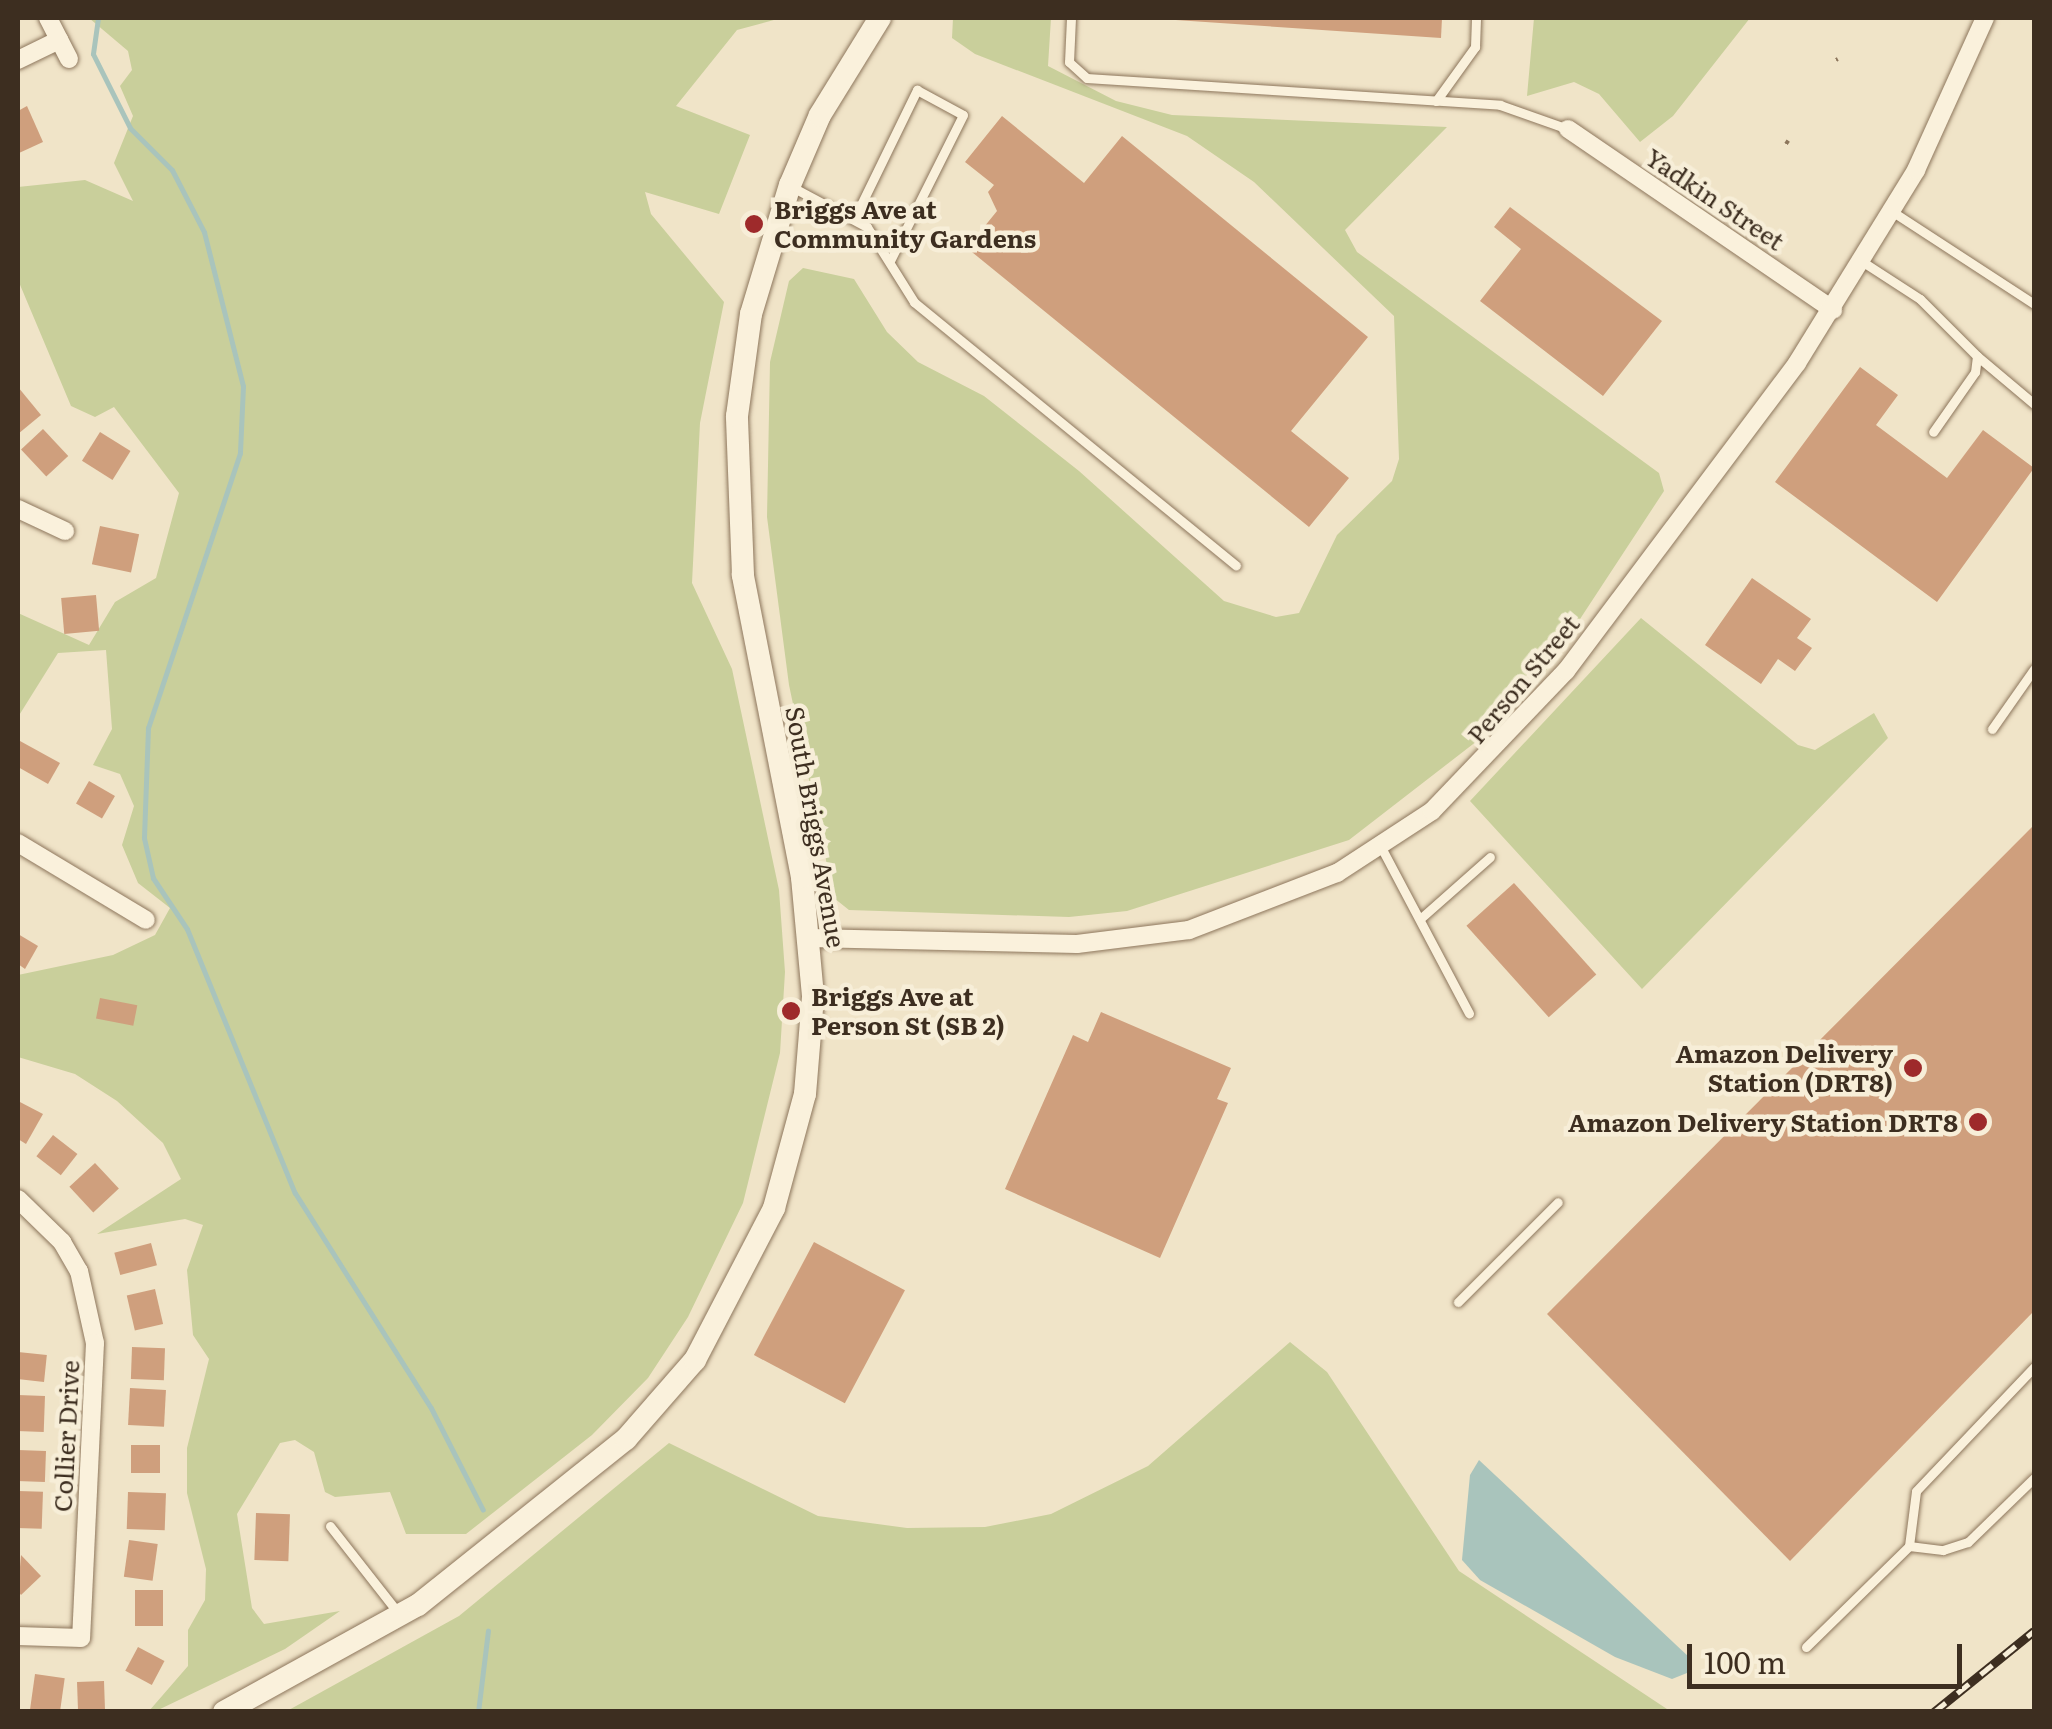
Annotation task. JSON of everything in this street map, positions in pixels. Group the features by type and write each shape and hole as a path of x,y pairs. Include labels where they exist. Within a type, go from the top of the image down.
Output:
{"street":[{"path":"48,18 69,59"},
{"name":"South Briggs Avenue","path":"224,1712 400,1616 626,1440 712,1333 774,1208 798,1126 810,1045 810,938 743,575 736,475 751,314 790,186 820,115 880,18"},
{"name":"Person Street","path":"810,938 1147,938 1284,898 1382,849 1528,717 1834,310 1893,212 1985,18"},
{"path":"18,60 59,40"},
{"name":"Yadkin Street","path":"1568,129 1834,310"},
{"path":"18,509 65,532"},
{"path":"18,843 146,920"},
{"name":"Collier Drive","path":"18,1200 62,1242 80,1271 95,1343 81,1638 18,1636"}],"lane":[{"path":"1071,18 1070,62 1087,78 1500,106 1568,129"},
{"path":"1436,101 1475,47 1476,18"},
{"path":"854,218 918,90 964,114 890,261"},
{"path":"790,186 854,218 890,261 914,302 1236,566"},
{"path":"1893,212 2034,304"},
{"path":"1862,262 1920,299 1977,356 2034,404"},
{"path":"1933,432 1975,372 1977,356"},
{"path":"1992,729 2034,668"},
{"path":"1382,849 1469,1014"},
{"path":"1421,918 1490,857"},
{"path":"1458,1302 1558,1202"},
{"path":"1806,1646 1910,1546 1916,1491 2034,1367"},
{"path":"1910,1546 1943,1550 1968,1542 2034,1478"},
{"path":"330,1526 400,1616"}],"green space":[{"path":"89,18 781,18 737,30 676,106 750,135 719,214 645,192 651,214 724,302 700,423 692,583 732,669 779,890 785,972 780,1053 743,1203 688,1317 648,1378 592,1435 466,1534 406,1534 390,1492 335,1497 325,1492 314,1452 295,1440 280,1443 237,1514 252,1608 264,1624 340,1611 285,1649 156,1711 149,1711 188,1666 188,1630 205,1600 206,1569 187,1493 187,1448 209,1359 193,1335 187,1270 203,1225 185,1219 97,1234 181,1179 163,1143 117,1101 75,1074 18,1057 18,975 113,955 155,935 170,908 138,883 122,845 134,806 120,774 93,765 112,729 106,650 58,653 18,717 18,613 89,645 115,602 156,578 179,493 114,407 95,417 71,406 18,280 18,187 85,180 133,201 114,163 133,116 120,86 132,70 128,51"},
{"path":"953,18 1051,18 1048,66 1116,101 1172,115 1447,127 1345,230 1357,252 1659,473 1664,491 1540,680 1477,741 1349,840 1127,911 1069,917 849,910 834,898 789,685 767,517 770,362 789,281 803,268 854,279 887,332 918,362 984,396 1079,471 1224,601 1276,617 1299,613 1337,535 1392,481 1399,459 1394,316 1254,182 1187,136 975,54 952,38"},
{"path":"1534,18 1750,18 1673,116 1640,142 1599,94 1574,82 1527,96"},
{"path":"1641,618 1798,745 1815,750 1874,713 1888,738 1642,989 1470,801"},
{"path":"1290,1342 1327,1372 1459,1571 1670,1711 287,1711 459,1616 669,1443 818,1516 907,1528 985,1527 1051,1514 1148,1466"}],"water":[{"path":"1479,1460 1690,1658 1687,1673 1672,1679 1615,1657 1480,1580 1462,1560 1470,1475"}],"building":[{"path":"1146,18 1442,18 1441,38"},
{"path":"27,106 43,142 19,153 18,111"},
{"path":"1002,116 1084,183 1122,136 1368,337 1291,431 1349,478 1309,527 967,248 997,211 988,192 994,185 965,162"},
{"path":"1510,207 1662,321 1603,396 1480,301 1521,249 1494,227"},
{"path":"1860,367 1898,395 1876,425 1947,478 1983,430 2034,468 1937,602 1775,482"},
{"path":"18,387 41,415 18,434"},
{"path":"43,429 68,456 46,477 21,449"},
{"path":"100,432 131,451 113,480 82,461"},
{"path":"100,526 139,534 131,572 92,564"},
{"path":"1752,578 1811,619 1797,638 1812,648 1795,671 1778,659 1761,684 1705,645"},
{"path":"96,595 99,631 64,634 61,598"},
{"path":"20,741 60,763 48,784 18,767"},
{"path":"89,781 115,796 102,819 76,804"},
{"name":"Amazon Delivery Station (DRT8)","path":"2034,825 2034,1311 1790,1561 1547,1314"},
{"path":"1514,883 1596,974 1549,1017 1466,926"},
{"path":"18,934 38,946 25,969 18,964"},
{"path":"100,998 137,1005 133,1026 96,1019"},
{"path":"1101,1012 1231,1068 1217,1099 1228,1103 1160,1258 1005,1189 1073,1035 1088,1042"},
{"path":"18,1101 43,1114 26,1144 18,1139"},
{"path":"53,1135 77,1154 61,1175 36,1156"},
{"path":"95,1163 119,1189 93,1212 69,1187"},
{"path":"814,1242 905,1290 845,1403 754,1355"},
{"path":"151,1243 157,1265 120,1275 114,1253"},
{"path":"155,1289 163,1324 135,1331 127,1296"},
{"path":"132,1347 165,1348 164,1380 131,1379"},
{"path":"18,1352 47,1355 44,1382 18,1379"},
{"path":"130,1388 166,1390 164,1427 128,1425"},
{"path":"18,1395 45,1396 44,1432 18,1431"},
{"path":"131,1445 160,1445 160,1473 131,1473"},
{"path":"18,1450 46,1451 45,1482 18,1481"},
{"path":"18,1491 43,1492 42,1529 18,1528"},
{"path":"128,1492 166,1493 165,1530 127,1529"},
{"path":"256,1513 290,1514 288,1561 254,1560"},
{"path":"129,1540 158,1544 153,1581 124,1577"},
{"path":"21,1555 41,1576 21,1595 18,1591"},
{"path":"135,1590 163,1590 163,1626 135,1626"},
{"path":"138,1647 164,1661 152,1685 125,1671"},
{"path":"35,1674 65,1678 60,1712 30,1711"},
{"path":"104,1681 105,1709 78,1710 77,1682"}],"waterway":[{"path":"98,18 93,54 130,128 172,170 204,232 243,386 240,453 148,728 144,838 153,878 187,929 295,1193 431,1408 483,1510"},
{"path":"478,1712 488,1631"}],"railway":[{"path":"1934,1712 2034,1631"}],"place":[{"name":"Briggs Ave at Community Gardens","path":"754,224"},
{"name":"Briggs Ave at Person St (SB 2)","path":"791,1011"},
{"name":"Amazon Delivery Station (DRT8)","path":"1913,1068"},
{"name":"Amazon Delivery Station DRT8","path":"1978,1122"}]}
